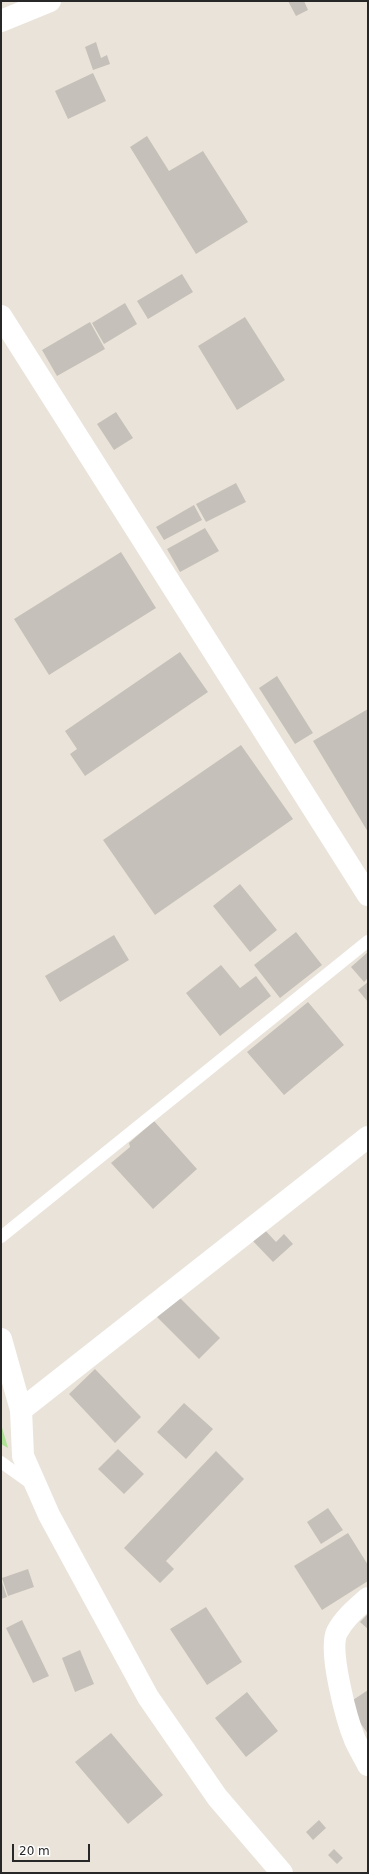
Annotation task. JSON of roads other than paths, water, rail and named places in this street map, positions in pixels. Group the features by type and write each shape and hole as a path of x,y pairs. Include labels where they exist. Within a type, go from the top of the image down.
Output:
{"street":[{"path":"1,21 50,1"},
{"path":"1,316 368,895"},
{"path":"21,1410 368,1137"},
{"path":"1,1339 21,1410 23,1456 49,1515 148,1697 217,1797 282,1873"},
{"path":"368,1598 346,1620 337,1633 334,1649 343,1701 355,1739 368,1765"}],"lane":[{"path":"1,1237 368,941"},
{"path":"1,1462 37,1488"}]}
